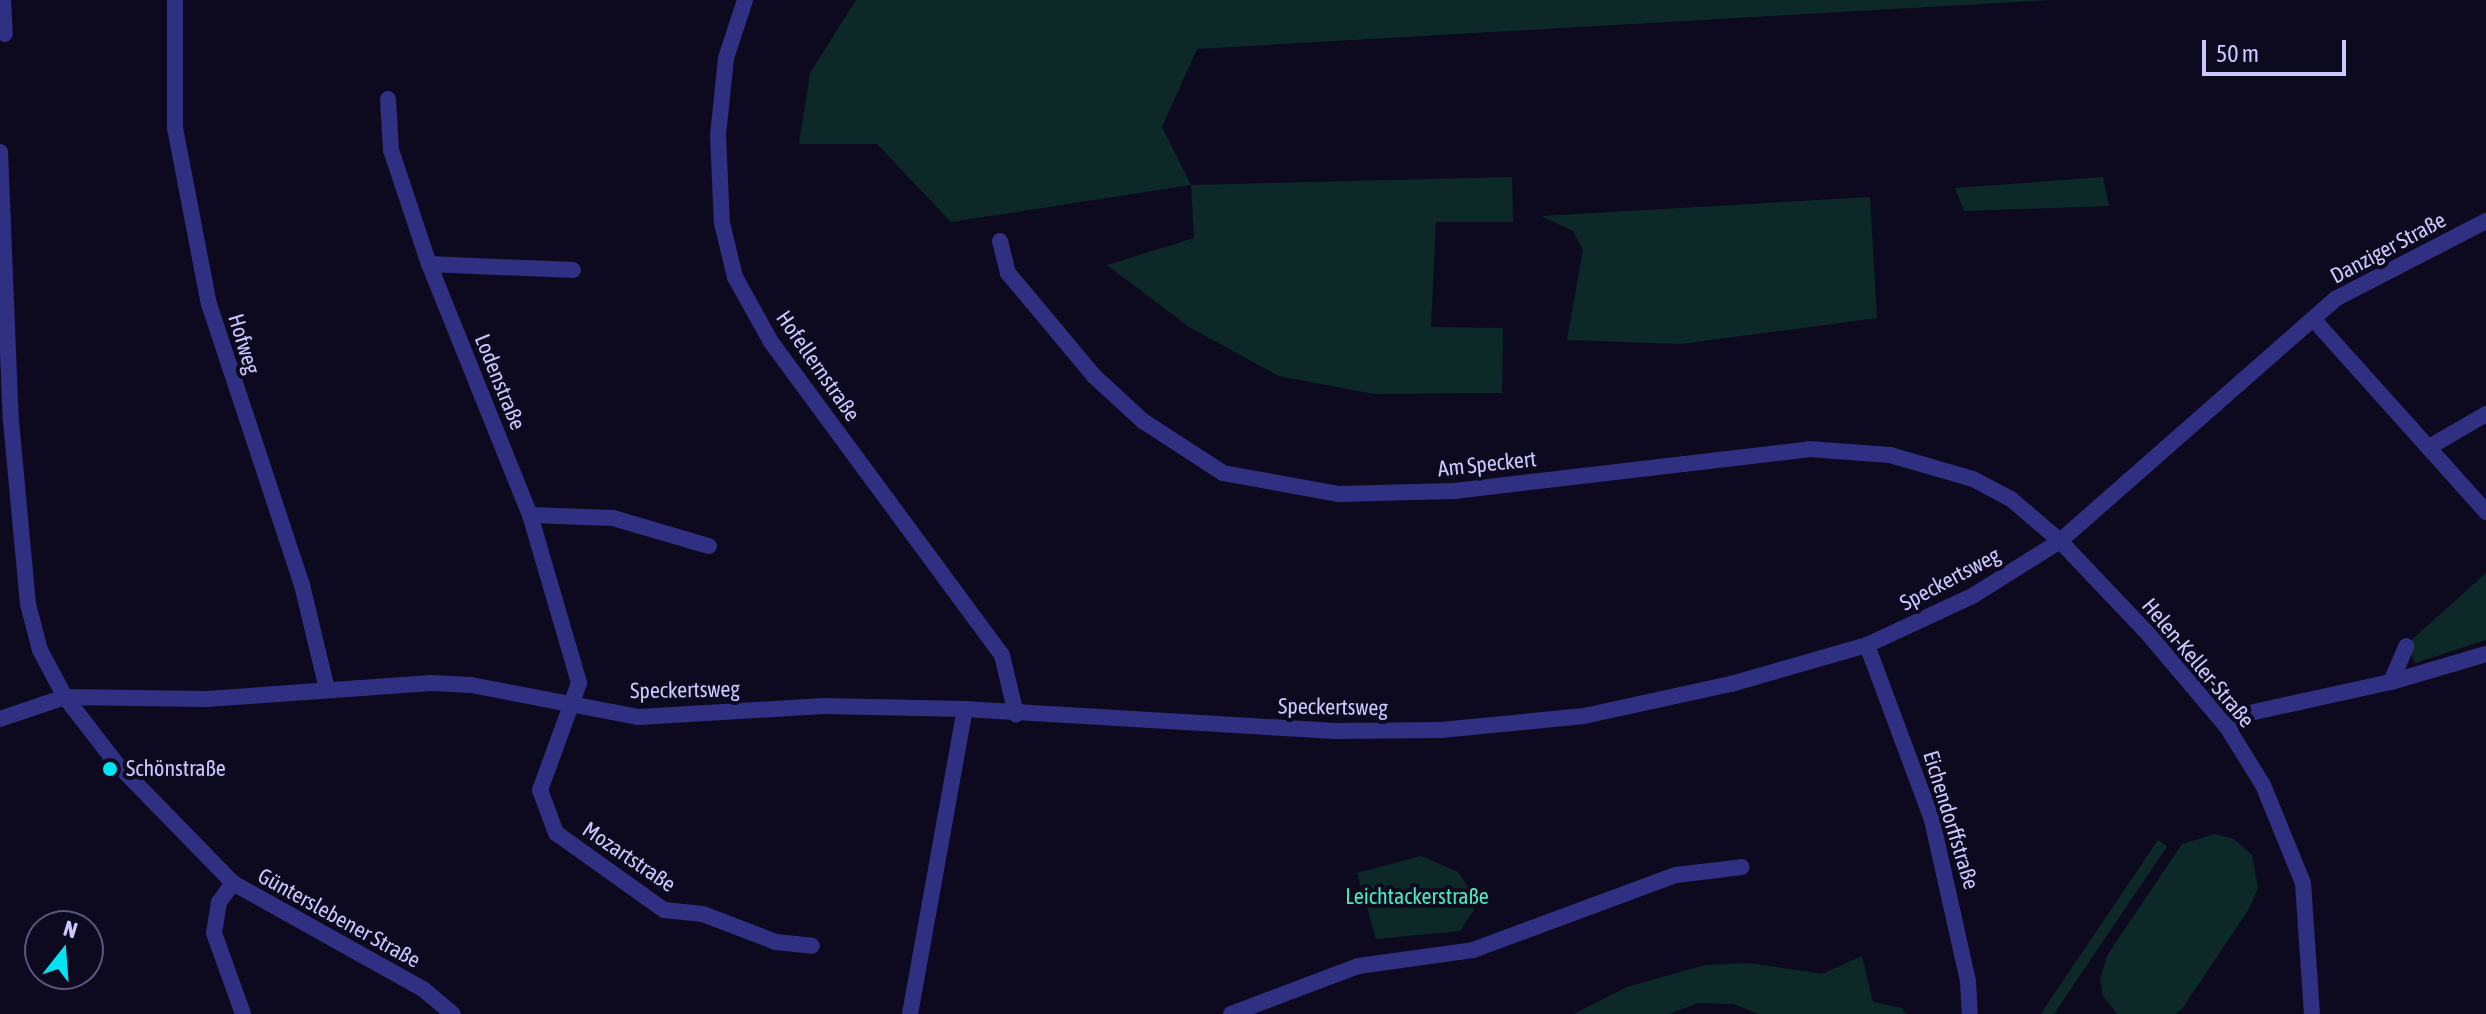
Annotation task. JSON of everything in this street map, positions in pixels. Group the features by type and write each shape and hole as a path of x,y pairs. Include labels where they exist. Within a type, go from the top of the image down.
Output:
{"street":[{"path":"3,0 5,34"},
{"name":"Hofweg","path":"175,0 175,128 209,304 302,585 327,689"},
{"name":"Hofellernstraße","path":"745,0 726,58 718,136 722,223 735,277 771,342 1002,655 1016,714"},
{"name":"Lodenstraße","path":"388,99 391,150 429,264 530,515 579,683 572,703"},
{"name":"Günterslebener Straße","path":"0,152 11,421 28,604 40,650 65,697 116,763 233,883 423,989 453,1014"},
{"name":"Danziger Straße","path":"2314,320 2337,298 2486,221"},
{"name":"Am Speckert","path":"1000,241 1008,273 1094,376 1143,421 1223,473 1338,494 1454,491 1809,449 1890,455 1973,479 2011,499 2060,541"},
{"path":"429,264 573,270"},
{"path":"2314,320 2431,446 2486,512"},
{"name":"Speckertsweg","path":"65,697 207,699 327,689 458,684 639,717 824,706 965,709 1335,731 1441,730 1584,716 1731,684 1867,645 1974,595 2060,541 2314,320"},
{"path":"2431,446 2486,414"},
{"path":"530,515 613,518 709,546"},
{"name":"Helen-Keller-Straße","path":"2060,541 2227,727 2263,785 2303,883 2312,1014"},
{"name":"Eichendorffstraße","path":"1867,645 1932,820 1966,966 1970,1014"},
{"path":"2391,682 2406,646"},
{"path":"2227,727 2245,714 2391,682 2486,654"},
{"path":"6,718 65,697"},
{"name":"Mozartstraße","path":"572,703 540,790 556,833 664,910 703,914 776,942 812,946"},
{"path":"910,1014 965,709"},
{"path":"1231,1014 1358,966 1473,950 1676,875 1742,867"},
{"path":"233,883 219,902 214,933 243,1014"}],"green space":[{"path":"856,0 2050,0 1197,49 1162,127 1191,185 951,222 877,144 799,144 810,73"},
{"path":"1512,177 1513,222 1436,222 1431,327 1503,328 1502,393 1374,394 1279,376 1189,327 1107,265 1194,238 1191,185"},
{"path":"2103,177 2109,206 1964,211 1955,188"},
{"path":"1870,197 1877,318 1681,344 1567,340 1583,250 1573,231 1541,216"},
{"path":"2486,573 2486,640 2415,663 2407,644"},
{"path":"2215,834 2234,839 2252,855 2258,888 2249,909 2182,1009 2175,1014 2117,1014 2103,996 2100,978 2108,954 2182,844"},
{"path":"2158,840 2167,846 2054,1014 2041,1013"},
{"name":"Leichtackerstraße","path":"1421,856 1458,872 1479,902 1460,931 1376,939 1357,873"},
{"path":"1862,956 1873,1002 1902,1008 1906,1014 1759,1014 1733,1004 1698,1003 1669,1014 1574,1014 1627,987 1705,965 1750,963 1822,974"}],"place":[{"name":"Schönstraße","path":"110,769"}]}
